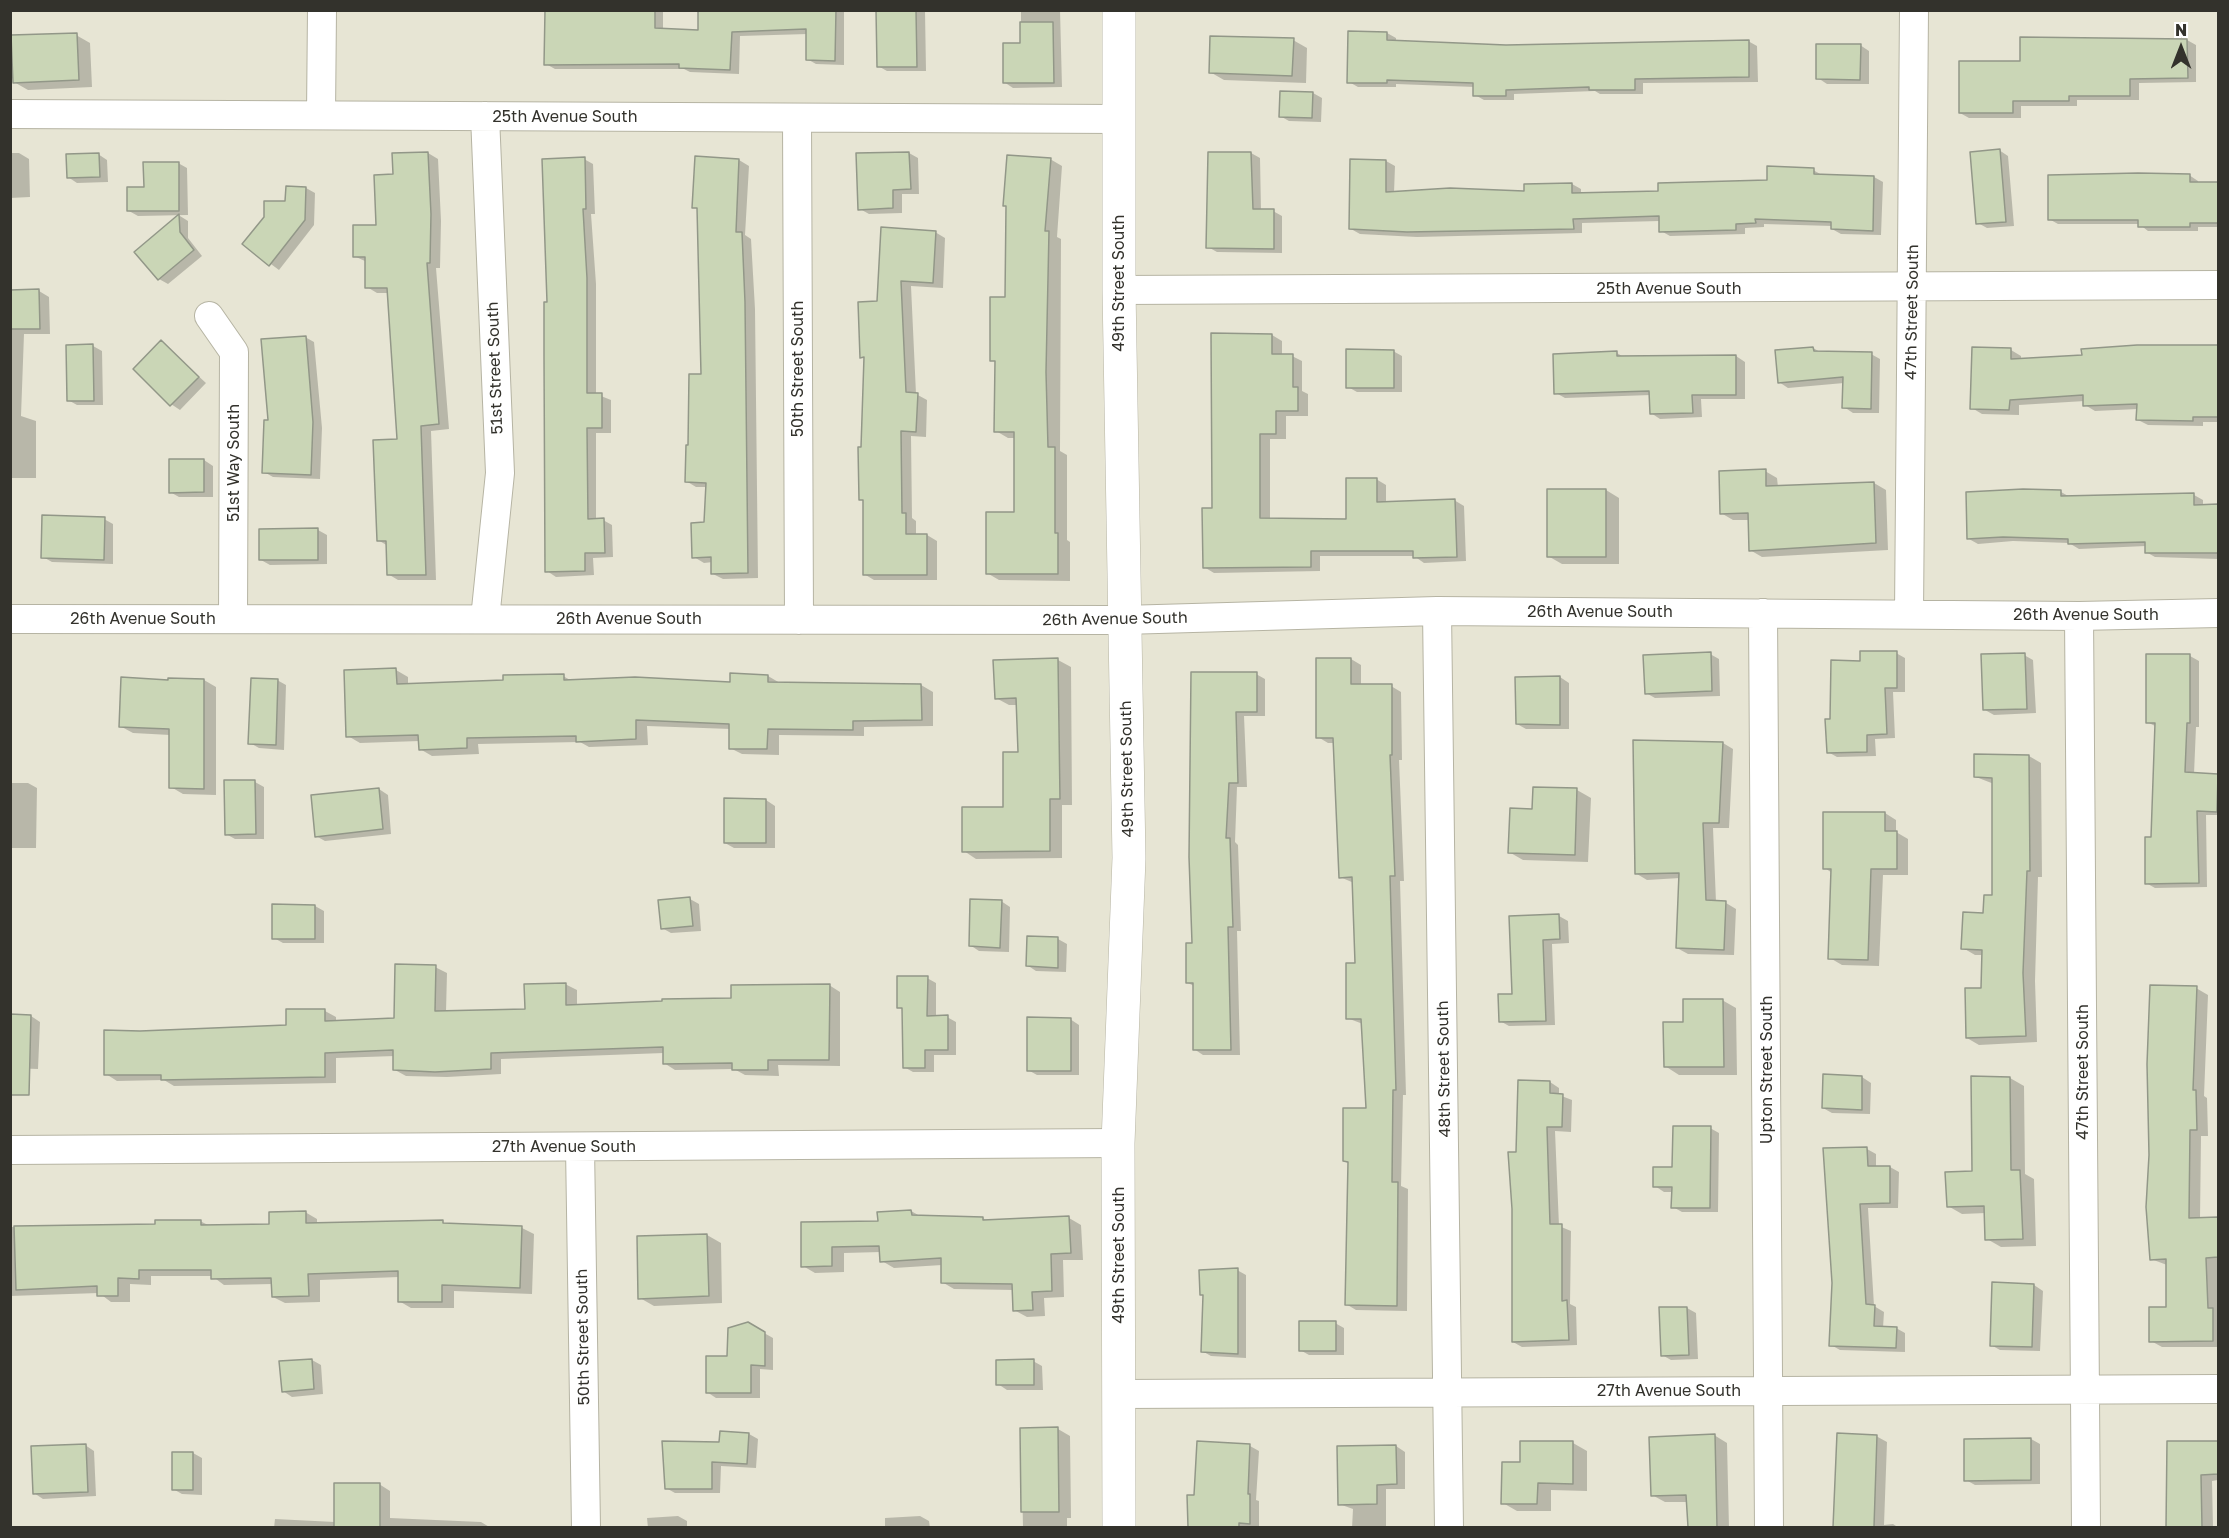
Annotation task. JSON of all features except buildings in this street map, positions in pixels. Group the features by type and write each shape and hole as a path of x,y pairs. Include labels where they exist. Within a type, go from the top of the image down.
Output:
{"street":[{"path":"321,115 322,10"},
{"name":"49th Street South","path":"1119,10 1119,290 1129,858 1118,1143 1119,1527"},
{"name":"47th Street South","path":"1909,614 1914,10"},
{"name":"25th Avenue South","path":"10,114 1119,119"},
{"name":"51st Street South","path":"484,116 500,473 485,619"},
{"name":"50th Street South","path":"797,118 799,620"},
{"name":"25th Avenue South","path":"1119,290 2218,285"},
{"name":"51st Way South","path":"209,316 234,352 233,619"},
{"name":"26th Avenue South","path":"10,619 1124,620 1437,611 2079,616 2218,613"},
{"name":"48th Street South","path":"1437,611 1449,1527"},
{"name":"Upton Street South","path":"1763,613 1769,1527"},
{"name":"47th Street South","path":"2079,616 2086,1527"},
{"name":"27th Avenue South","path":"10,1150 1118,1143"},
{"name":"50th Street South","path":"580,1147 586,1527"},
{"name":"27th Avenue South","path":"1120,1394 2218,1389"}]}
